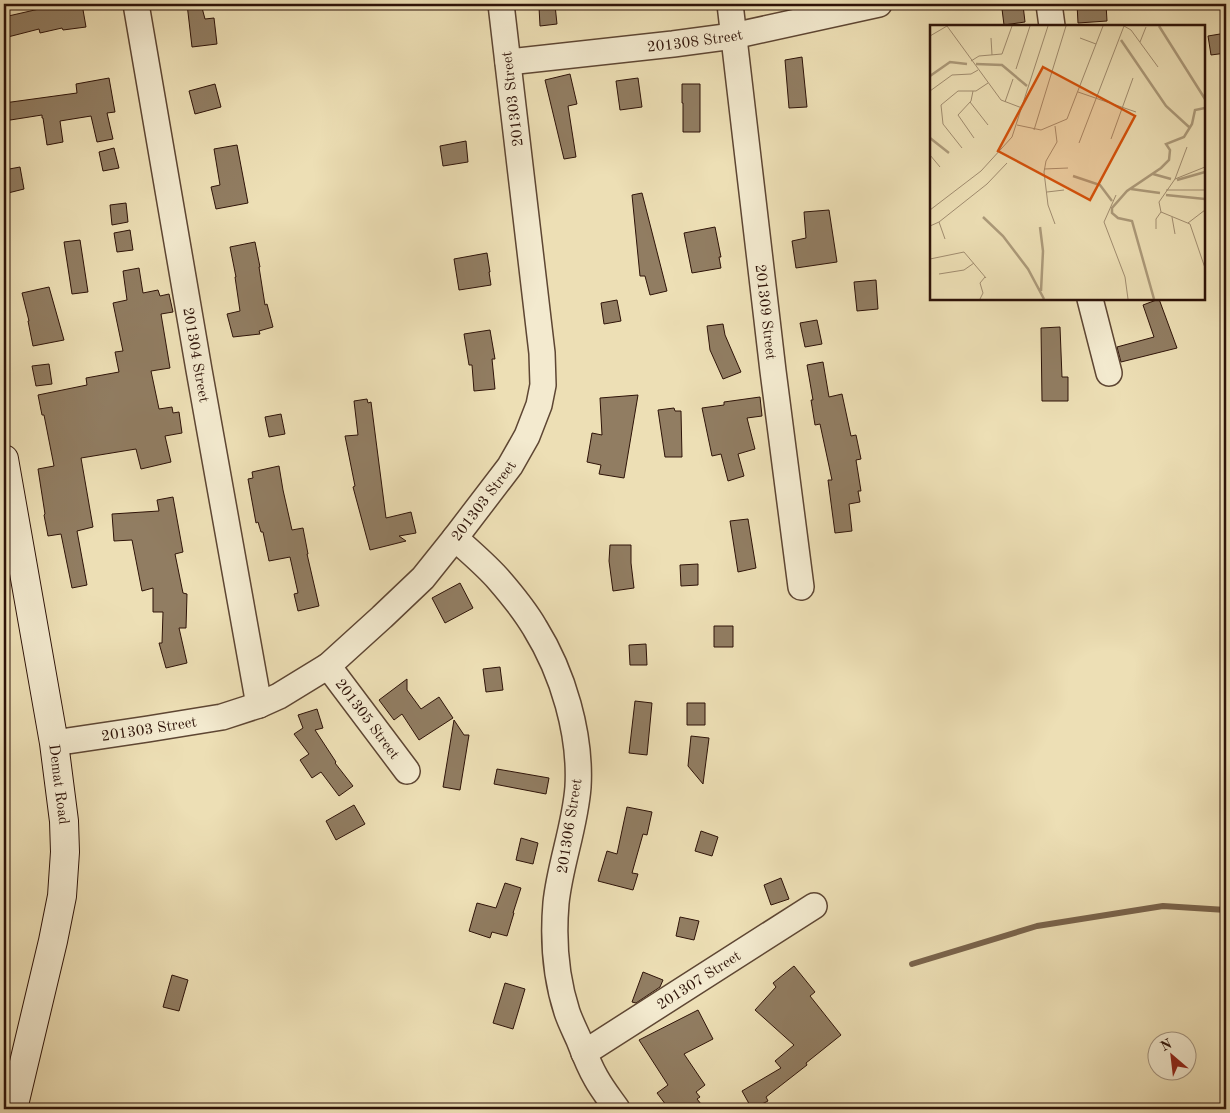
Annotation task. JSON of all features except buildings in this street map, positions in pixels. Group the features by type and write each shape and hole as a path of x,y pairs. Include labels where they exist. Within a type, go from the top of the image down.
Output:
{"street":[{"name":"201304 Street","path":"136,4 259,705"},
{"name":"201303 Street","path":"54,743 148,730 222,717 259,705 279,696 328,666 423,578 510,466 540,405 543,385 542,353 501,4"},
{"name":"201309 Street","path":"730,4 801,587"},
{"name":"201308 Street","path":"508,62 733,36 879,4"},
{"path":"1050,4 1052,25"},
{"path":"1090,300 1109,373"},
{"name":"Demat Road","path":"4,459 11,541 54,743 64,820 65,852 62,896 53,941 13,1109"},
{"name":"201306 Street","path":"455,538 498,579 536,628 553,662 564,692 573,727 577,757 578,788 556,903 556,957 567,1011 596,1078 617,1109"},
{"name":"201305 Street","path":"328,666 407,771"},
{"name":"201307 Street","path":"584,1053 814,906"}],"waterway":[{"path":"912,964 1037,926 1163,906 1226,910"}]}
